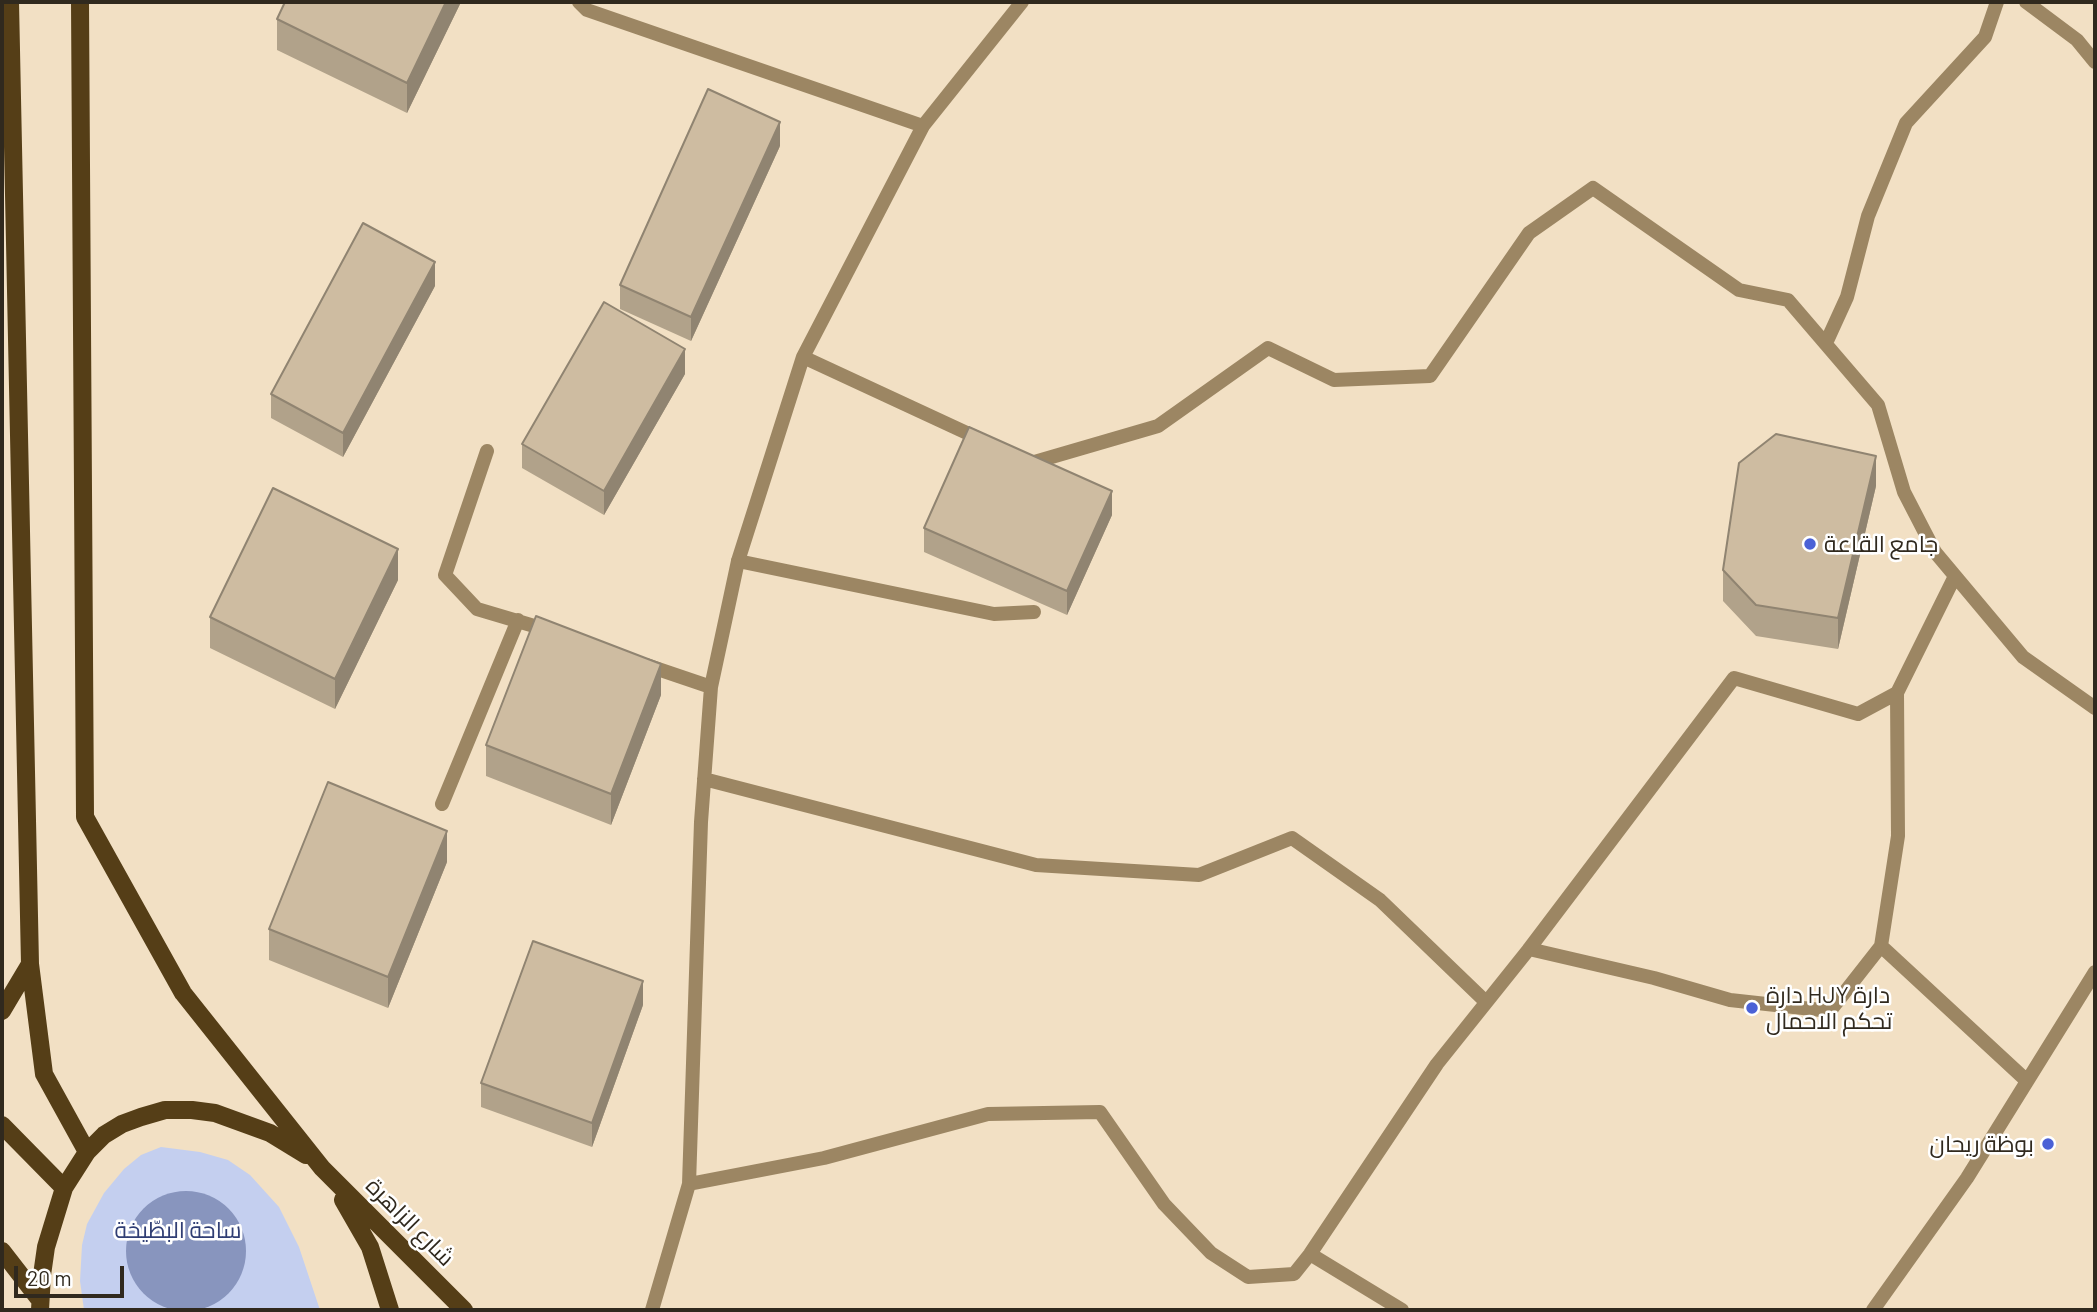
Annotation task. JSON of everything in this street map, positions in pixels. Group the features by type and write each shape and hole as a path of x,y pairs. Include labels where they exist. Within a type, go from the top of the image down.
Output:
{"main road":[{"path":"10,2 30,964 44,1074 87,1152"},
{"path":"80,2 85,817 183,993 322,1168 355,1219 370,1247 390,1310"},
{"path":"2,1011 30,964"},
{"path":"40,1305 46,1247 64,1188 87,1152 104,1135 122,1124 165,1110 215,1113 270,1133 322,1168"},
{"path":"2,1125 64,1188"},
{"name":"شارع الزاهرة","path":"322,1168 464,1310"},
{"path":"2,1251 40,1305"}],"street":[{"path":"579,2 587,10 923,126"},
{"path":"652,1310 688,1184 710,687 738,561 803,356 923,126 1022,2"},
{"path":"1826,343 1847,296 1868,216 1906,122 1984,37 1997,2"},
{"path":"2025,2 2077,40 2095,62"},
{"path":"803,356 1031,463 1158,426 1268,348 1334,380 1430,376 1529,233 1593,187 1739,290 1788,300 1878,405 1904,492 1935,552 2023,657 2095,708"},
{"path":"488,451 445,575 477,609 569,638"},
{"path":"738,561 994,614 1034,612"},
{"path":"1529,948 1654,978 1730,1000 1830,1011 1881,946 1898,836 1897,692 1955,576"},
{"path":"442,803 518,620"},
{"path":"634,660 710,687"},
{"path":"688,1184 824,1158 988,1114 1100,1112 1164,1204 1211,1253 1248,1277 1294,1274 1437,1063 1529,948 1734,678 1858,714 1897,692"},
{"path":"704,779 1037,865 1199,875 1292,838 1380,900 1486,1002"},
{"path":"1881,946 2028,1081"},
{"path":"1873,1310 1967,1178 2095,972"},
{"path":"1310,1254 1402,1310"}],"green space":[{"name":"ساحة البطّيخة","path":"161,1147 200,1152 228,1160 250,1175 279,1207 299,1247 320,1310 84,1310 80,1281 82,1245 87,1224 104,1193 124,1169 141,1155"}],"shaded area":[{"path":"186,1191 209,1196 228,1209 241,1228 246,1251 241,1274 228,1293 209,1306 186,1311 163,1306 144,1293 131,1274 126,1251 131,1228 144,1209 163,1196"}],"building":[{"path":"285,2 446,2 407,83 277,19"},
{"path":"708,89 780,122 691,317 620,285"},
{"path":"363,223 435,262 343,433 271,394"},
{"path":"604,302 685,349 604,491 522,444"},
{"path":"969,427 1112,491 1067,591 924,528"},
{"path":"1776,434 1876,456 1838,618 1756,605 1723,570 1739,463"},
{"path":"273,488 398,549 335,679 210,617"},
{"path":"536,616 661,664 611,794 486,745"},
{"path":"328,782 447,831 388,977 269,929"},
{"path":"533,941 643,981 592,1123 481,1083"}],"place":[{"name":"جامع القاعة","path":"1810,544"},
{"name":"دارة HJY دارة تحكم الاحمال","path":"1752,1008"},
{"name":"بوظة ريحان","path":"2048,1144"}]}
